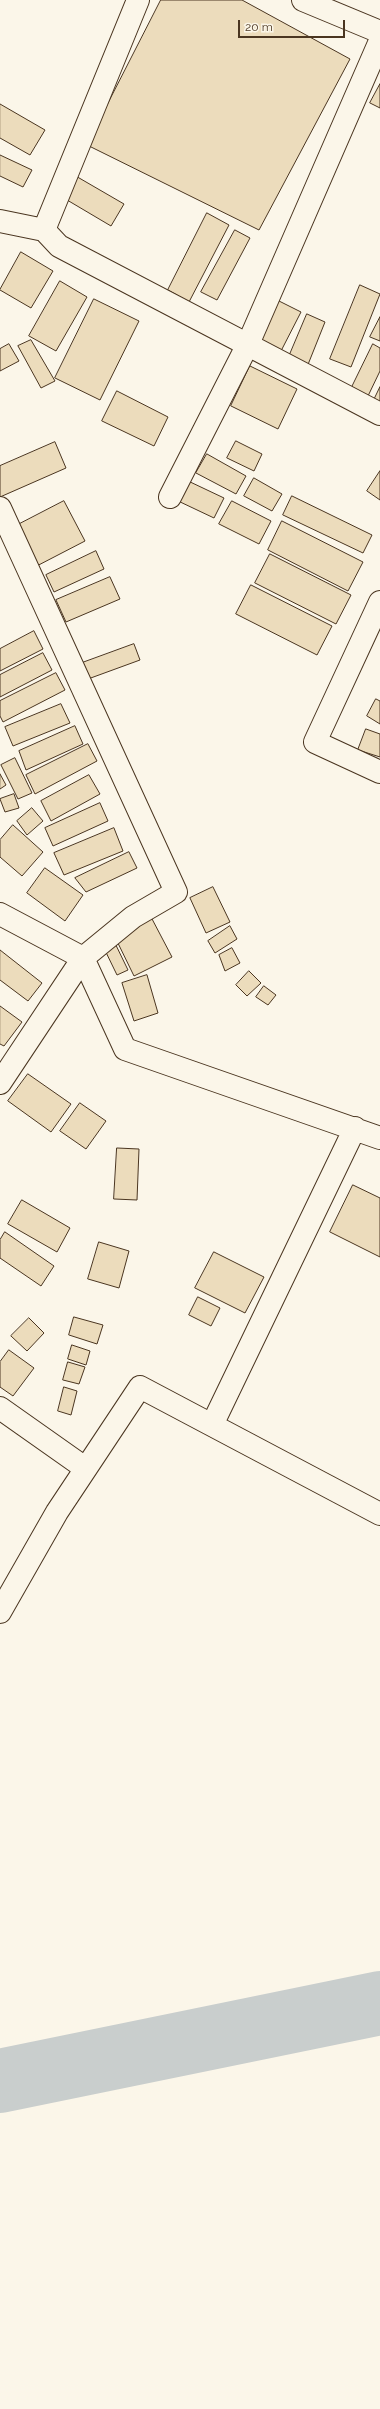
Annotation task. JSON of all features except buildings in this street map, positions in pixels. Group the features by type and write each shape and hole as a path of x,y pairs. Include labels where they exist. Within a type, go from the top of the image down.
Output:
{"street":[{"path":"44,230 138,0"},
{"path":"303,0 380,32"},
{"path":"170,497 248,344 380,41"},
{"path":"0,221 44,230 60,246 380,414"},
{"path":"0,508 176,892 133,917 83,958 0,1082"},
{"path":"380,602 316,742 380,772"},
{"path":"0,914 83,958 125,1049 355,1128 380,1138"},
{"path":"212,1425 355,1128"},
{"path":"0,1612 57,1512 140,1386 380,1514"},
{"path":"0,1408 85,1468"}],"waterway":[{"path":"0,2081 380,2003"}]}
